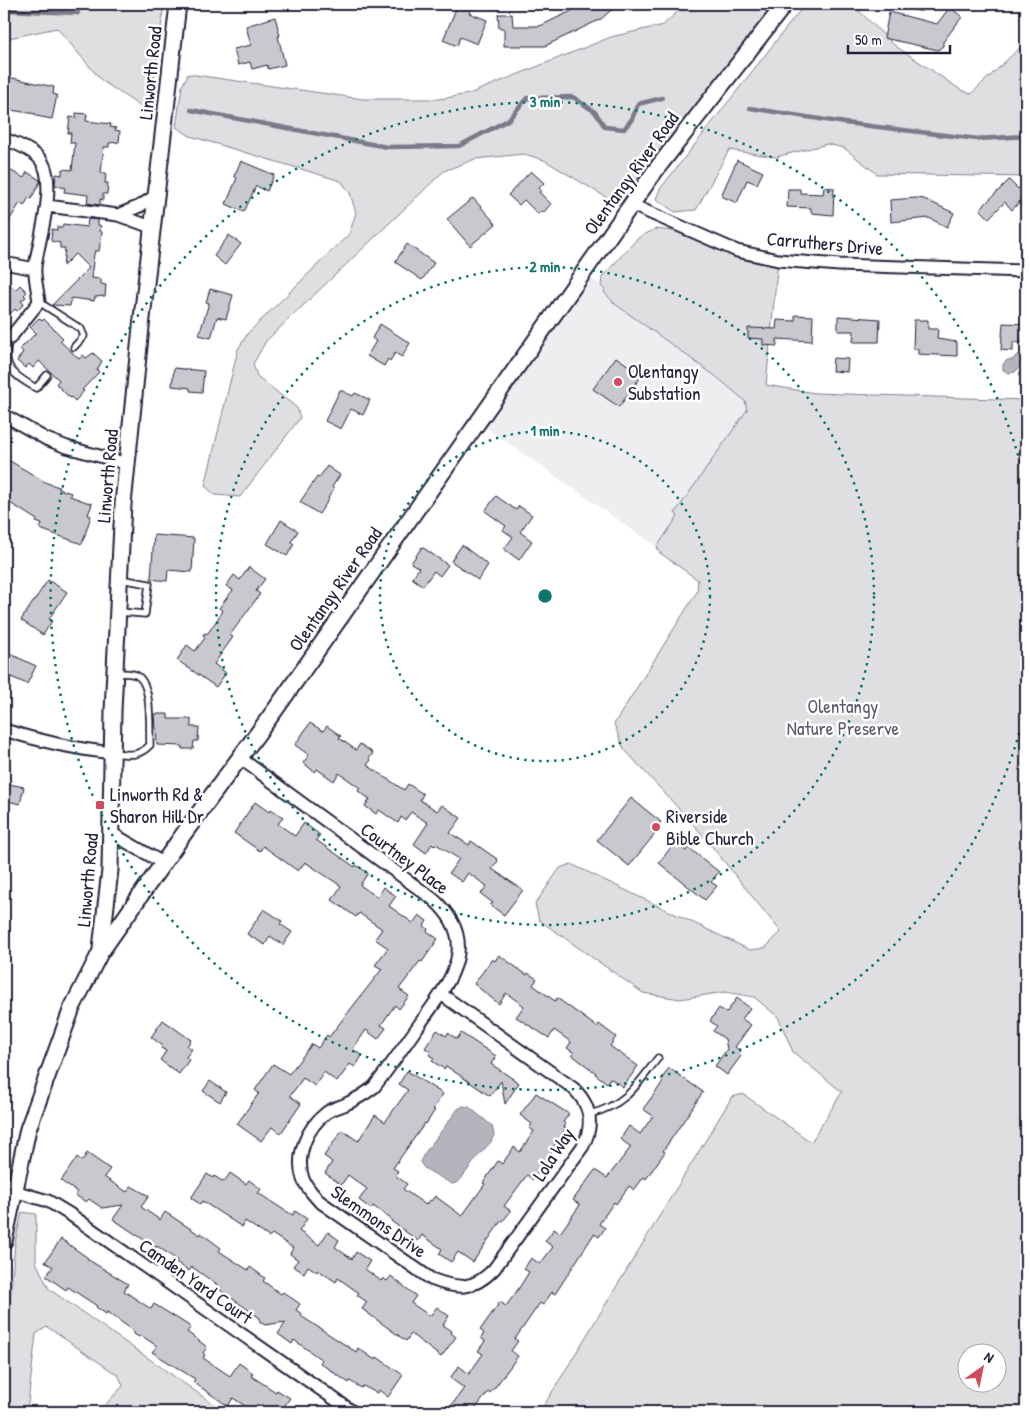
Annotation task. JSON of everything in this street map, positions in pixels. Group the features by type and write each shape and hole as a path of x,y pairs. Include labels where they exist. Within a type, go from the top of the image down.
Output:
{"main road":[{"name":"Linworth Road","path":"100,953 110,870 117,611 128,464 178,4"},
{"name":"Olentangy River Road","path":"4,1241 28,1129 36,1104 72,1008 100,953 546,328 655,172 785,4"}],"street":[{"path":"4,139 35,154 41,160 45,167 47,183 47,206 35,269 39,302 10,338"},
{"path":"118,215 140,206 158,194"},
{"name":"Carruthers Drive","path":"632,205 737,251 778,260 839,265 1026,271"},
{"path":"47,206 118,215 154,228"},
{"path":"4,263 35,269"},
{"path":"4,415 46,439 67,447 128,464"},
{"path":"4,730 25,737 112,753"},
{"name":"Courtney Place","path":"240,758 433,899 444,908 456,929 458,950 456,963 441,994 374,1087 365,1094 327,1112 305,1140 301,1153"},
{"path":"111,834 163,863"},
{"name":"Lola Way","path":"441,994 573,1088 580,1095 590,1114 589,1131 583,1146 494,1269 483,1280 469,1286"},
{"name":"Slemmons Drive","path":"301,1153 303,1179 309,1190 319,1201 431,1279 449,1286 469,1286"},
{"name":"Camden Yard Court","path":"14,1191 48,1201 71,1215 353,1412"}],"lane":[{"path":"901,4 920,7 925,4"},
{"path":"39,302 81,329 84,336 74,347"},
{"path":"10,338 4,351 6,364 20,379 36,388 47,375"},
{"path":"117,611 146,614 149,584 119,579"},
{"path":"112,753 135,755 143,752 150,745 147,687 142,678 134,674 115,673"},
{"path":"590,1114 605,1110 625,1098 636,1088 658,1058"}],"shaded area":[{"path":"585,273 601,286 615,304 718,378 745,401 748,414 657,547 479,423"},
{"path":"1018,354 1021,358 1020,366 1015,372 1009,373 1003,370 1003,364 1007,360 1012,360"},
{"path":"463,1106 469,1107 492,1126 494,1135 491,1142 461,1179 452,1184 424,1168 420,1162 458,1109"}],"green space":[{"path":"4,4 164,4 150,113 101,80 57,28 4,39"},
{"path":"686,4 774,4 619,205 544,160 524,154 475,159 444,171 266,341 253,364 257,376 297,408 300,418 240,497 215,495 205,486 238,349 248,333 349,234 356,213 350,193 341,181 190,136 176,127 182,86 188,74 363,99 439,99 469,94 611,37 663,25"},
{"path":"805,4 852,4 894,45 961,90 971,94 1026,42 1026,177 877,174 844,148 827,144 776,157 729,150 696,210 675,212 656,199 660,189"},
{"name":"Olentangy Nature Preserve","path":"655,229 692,233 778,260 766,385 815,393 1026,400 1026,1412 540,1412 732,1097 743,1094 811,1142 842,1092 793,1052 778,1017 754,997 725,992 680,999 643,993 539,920 535,904 560,868 571,864 750,950 765,948 781,932 701,833 624,749 614,724 697,592 698,580 660,553 657,547 678,516 675,513 747,410 745,401 718,378 615,304 601,286 602,277 638,238"},
{"path":"22,1212 36,1214 36,1262 49,1289 225,1412 105,1412 103,1407 123,1386 119,1376 47,1327 36,1334 27,1412 4,1412 4,1374 15,1242"}],"building":[{"path":"458,4 471,8 469,13 487,20 477,44 460,37 457,46 443,40"},
{"path":"586,4 618,4 601,19 545,46 504,46 504,28 499,28 498,14 512,14 513,26 540,26"},
{"path":"950,7 962,17 943,42 943,46 938,50 884,38 889,12 937,24"},
{"path":"275,17 285,65 268,69 267,65 252,69 250,62 238,65 234,49 251,45 246,26"},
{"path":"8,77 54,87 53,94 57,95 52,119 36,116 36,114 4,109 4,84 7,85"},
{"path":"76,113 87,114 86,121 111,124 110,127 120,131 119,142 109,143 109,147 104,147 101,173 106,173 105,183 108,183 107,194 103,194 103,200 100,199 100,205 87,203 88,195 64,192 65,188 55,185 56,174 62,175 62,169 72,170 75,143 70,143 71,133 68,133 70,117 76,118"},
{"path":"737,160 763,172 757,184 747,180 737,203 721,196"},
{"path":"241,161 274,175 267,191 256,186 244,212 226,204 237,178 234,176"},
{"path":"4,167 24,178 27,172 40,180 40,182 31,199 29,197 24,206 20,203 4,229"},
{"path":"531,171 544,183 539,188 542,191 539,192 551,204 543,213 541,211 538,214 524,200 519,205 508,195"},
{"path":"1009,180 1018,189 1026,180 1026,195 1012,210 1005,202 989,218 980,209"},
{"path":"824,187 834,188 833,215 811,213 811,208 787,207 788,189 800,189 800,193 823,194"},
{"path":"473,198 496,224 470,246 447,219"},
{"path":"924,199 954,213 947,227 929,218 891,222 890,200"},
{"path":"88,219 98,220 98,225 101,226 99,251 95,251 94,254 91,278 101,279 101,284 106,285 105,296 95,297 94,301 71,298 70,306 52,305 89,268 75,254 63,266 65,248 60,248 60,243 51,241 52,229 62,228 63,224 87,227"},
{"path":"229,235 241,244 225,265 214,256"},
{"path":"407,244 434,263 422,280 395,262"},
{"path":"4,278 15,290 20,285 27,292 24,295 26,297 21,301 24,304 17,311 15,309 4,320"},
{"path":"210,289 233,295 226,319 217,317 211,338 199,335 209,303 206,302"},
{"path":"795,315 813,316 812,341 777,339 777,346 763,345 763,339 748,338 748,328 776,329 777,320 795,321"},
{"path":"838,316 880,319 879,342 853,342 854,331 838,331"},
{"path":"39,318 42,321 44,319 63,338 60,341 79,359 83,355 86,358 93,353 102,361 97,370 99,372 82,390 84,391 75,401 56,384 59,380 39,361 33,368 29,364 25,368 17,361 23,352 20,349 36,333 30,327"},
{"path":"914,320 928,320 928,329 938,329 937,339 957,342 957,356 918,354 918,349 913,349"},
{"path":"1003,323 1026,324 1026,343 1013,342 1013,351 1001,350"},
{"path":"380,324 410,343 402,357 395,353 384,366 367,356 376,341 372,338"},
{"name":"Olentangy Substation","path":"616,357 642,375 619,407 593,389"},
{"path":"833,358 848,359 847,372 832,371"},
{"path":"174,368 204,371 202,392 190,391 190,388 172,386"},
{"path":"340,390 353,396 355,393 370,400 363,415 351,409 341,429 325,421"},
{"path":"4,459 47,483 71,493 70,496 92,504 88,515 91,516 82,544 40,529 42,524 36,522 37,520 4,500"},
{"path":"327,466 340,475 332,487 334,489 329,499 319,514 300,502"},
{"path":"496,496 516,510 519,506 532,515 520,532 532,541 519,560 504,549 513,537 503,530 506,526 485,511"},
{"path":"281,520 298,531 291,542 294,544 287,556 267,544"},
{"path":"154,535 194,538 192,572 168,570 167,581 151,579"},
{"path":"462,545 488,565 478,580 451,561"},
{"path":"422,547 448,565 440,576 434,571 423,586 412,578 419,568 411,563"},
{"path":"249,567 265,579 256,591 260,594 230,635 233,637 214,664 226,673 216,687 177,660 187,645 195,651 205,638 203,634 208,633 223,611 219,608 233,590 226,586 234,575 240,580"},
{"path":"48,580 67,592 49,619 52,621 43,635 21,620"},
{"path":"4,651 36,666 27,684 4,674"},
{"path":"155,714 168,714 168,719 191,719 191,727 199,727 198,741 194,741 193,749 182,749 182,746 157,745"},
{"path":"310,723 323,731 327,726 341,736 339,738 356,750 360,744 373,753 367,765 404,790 408,784 423,794 420,800 437,811 442,805 461,818 450,833 469,845 471,841 497,859 498,861 492,869 523,890 504,915 490,905 493,903 481,894 487,886 468,873 462,882 449,873 459,859 436,844 434,846 432,844 426,853 414,844 428,823 411,812 405,820 401,817 398,823 379,810 376,814 365,806 370,799 358,791 360,788 339,773 334,781 317,769 315,772 303,763 309,755 295,745"},
{"path":"4,783 24,787 20,804 4,800"},
{"path":"631,798 661,822 656,827 659,829 629,866 597,840"},
{"path":"255,802 269,812 271,809 283,817 278,824 295,836 304,823 320,835 316,840 355,867 356,865 368,873 360,885 377,897 383,887 396,896 389,906 413,923 419,915 427,921 424,926 428,929 427,931 438,939 422,962 420,961 399,989 409,996 399,1009 395,1005 381,1025 386,1028 378,1039 366,1030 353,1049 362,1056 355,1067 350,1064 337,1082 324,1072 315,1086 303,1078 290,1096 301,1104 281,1133 272,1127 261,1141 237,1124 259,1093 255,1090 273,1064 289,1074 312,1044 318,1048 327,1035 329,1037 382,969 375,965 388,948 375,939 382,929 359,913 356,917 332,900 341,886 305,862 298,871 263,846 260,851 234,833"},
{"path":"675,842 686,851 688,847 719,872 711,882 717,886 705,900 659,863"},
{"path":"264,909 282,921 280,924 292,932 283,945 270,936 265,945 247,934"},
{"path":"499,955 527,975 528,973 537,979 533,985 555,1001 557,998 597,1027 599,1024 616,1037 610,1046 638,1066 623,1087 610,1078 607,1083 572,1055 574,1053 567,1048 571,1042 554,1030 549,1038 516,1017 524,1006 506,993 499,1004 474,984 492,959 495,961"},
{"path":"737,998 750,1008 742,1019 751,1025 735,1047 740,1051 738,1054 741,1056 727,1075 715,1066 727,1049 725,1039 713,1031 717,1026 710,1021 719,1008 726,1013"},
{"path":"163,1020 191,1040 187,1046 192,1049 186,1057 189,1060 179,1074 160,1060 166,1051 161,1048 163,1046 151,1037"},
{"path":"437,1030 446,1036 448,1033 457,1039 461,1033 496,1056 491,1064 519,1083 505,1104 501,1081 490,1096 446,1066 444,1069 432,1061 434,1058 429,1055 431,1052 425,1048"},
{"path":"669,1068 703,1092 663,1151 665,1152 646,1179 644,1177 634,1190 629,1186 616,1204 614,1202 599,1224 605,1228 599,1237 594,1234 555,1294 552,1292 543,1305 540,1303 515,1339 518,1341 511,1351 518,1356 496,1386 490,1393 488,1392 473,1412 447,1412 464,1388 450,1378 459,1366 469,1374 483,1354 478,1351 485,1341 481,1338 484,1333 480,1330 500,1302 506,1306 519,1288 529,1272 524,1269 531,1258 540,1264 553,1247 545,1241 554,1229 560,1233 580,1205 573,1200 595,1170 607,1178 631,1147 620,1139 629,1126 640,1134 653,1116 643,1109 663,1082 661,1080"},
{"path":"407,1071 443,1094 426,1124 393,1168 398,1171 395,1175 407,1184 403,1189 426,1205 435,1196 462,1216 485,1184 483,1183 498,1161 502,1164 514,1147 520,1152 534,1131 529,1128 532,1124 520,1115 536,1093 569,1114 563,1122 566,1124 564,1127 566,1128 554,1146 556,1147 533,1180 527,1175 504,1206 511,1211 501,1221 473,1262 458,1252 451,1262 439,1254 442,1249 422,1235 418,1241 373,1206 371,1209 359,1200 367,1189 348,1175 341,1185 325,1173 332,1162 324,1156 342,1130 358,1141 375,1115 385,1122 408,1090 399,1084"},
{"path":"210,1081 226,1092 220,1102 203,1091"},
{"path":"87,1153 110,1169 104,1177 127,1192 131,1186 149,1196 141,1207 160,1220 165,1212 200,1235 201,1233 221,1248 219,1251 248,1270 250,1267 265,1278 263,1281 281,1294 283,1292 300,1304 296,1310 302,1314 301,1316 356,1352 358,1348 375,1360 377,1357 403,1375 388,1397 379,1390 377,1393 363,1386 361,1388 350,1381 349,1383 320,1363 322,1360 294,1340 292,1344 278,1334 286,1322 265,1325 260,1322 260,1318 217,1288 219,1286 192,1267 189,1271 157,1246 156,1248 113,1219 123,1205 102,1208 89,1199 86,1202 75,1195 77,1192 61,1181 77,1157 82,1161"},
{"path":"230,1173 246,1184 249,1180 261,1189 258,1193 284,1210 293,1215 295,1211 307,1219 299,1231 319,1245 328,1232 339,1240 335,1247 352,1259 356,1252 370,1261 365,1269 381,1281 383,1278 387,1281 391,1276 416,1296 411,1303 430,1316 437,1307 449,1316 443,1325 452,1331 451,1333 456,1337 441,1357 411,1334 406,1341 362,1309 367,1302 357,1295 359,1293 338,1278 336,1282 308,1266 304,1273 293,1266 298,1260 290,1254 293,1248 272,1234 269,1237 245,1221 242,1227 202,1201 200,1204 191,1198 207,1174 224,1182"},
{"path":"61,1239 87,1259 128,1284 124,1291 151,1309 154,1304 191,1327 187,1332 207,1347 203,1353 205,1355 203,1358 230,1376 239,1363 253,1373 251,1376 276,1392 277,1390 290,1398 280,1412 254,1412 233,1398 228,1406 193,1382 195,1379 152,1352 157,1346 142,1336 139,1337 134,1334 134,1331 68,1287 66,1290 46,1276 53,1267 45,1262"}],"waterway":[{"path":"4,10 78,13"},
{"path":"191,110 387,147 459,146 508,120 527,98 573,97 595,112 605,127 624,129 632,119 638,104 662,98"},
{"path":"750,108 845,123 978,139 1026,136"}],"place":[{"name":"Olentangy Substation","path":"618,382"},
{"name":"Linworth Rd & Sharon Hill Dr","path":"100,805"},
{"name":"Riverside Bible Church","path":"656,827"}]}
